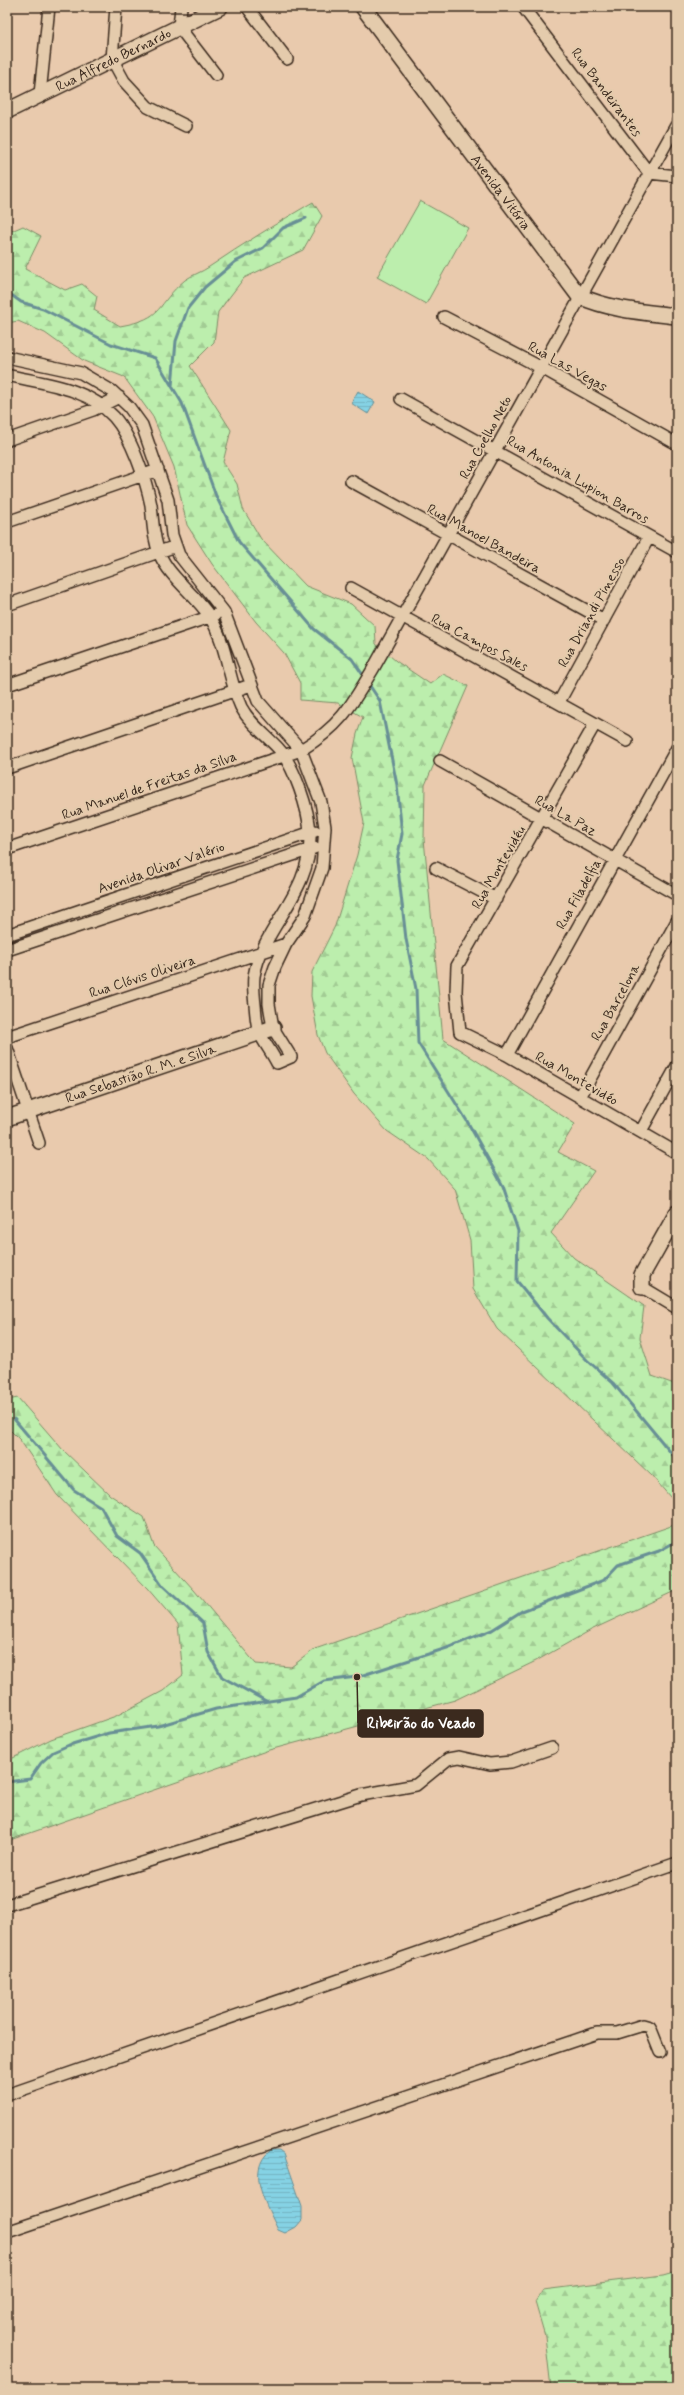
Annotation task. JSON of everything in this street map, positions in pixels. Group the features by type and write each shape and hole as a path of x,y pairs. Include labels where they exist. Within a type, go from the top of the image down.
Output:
{"street":[{"path":"40,94 49,7"},
{"path":"116,7 112,59 124,81 148,107 186,126"},
{"path":"181,7 180,27 216,75"},
{"name":"Rua Alfredo Bernardo","path":"7,111 220,7"},
{"path":"247,7 287,59"},
{"name":"Avenida Vitória","path":"363,7 579,296 599,305 677,316"},
{"name":"Rua Bandeirantes","path":"523,7 649,173"},
{"name":"Rua Coelho Neto","path":"301,750 323,736 338,723 359,693 401,616 496,450 579,296 677,124"},
{"path":"649,173 677,176"},
{"name":"Rua Las Vegas","path":"444,317 677,444"},
{"path":"7,357 81,373 102,384 119,397 142,425 168,500 176,546 186,565 224,612 251,685 262,707 301,750 321,802 325,827 325,844 322,868 305,916 286,944 275,966 269,986 269,1004 266,1030"},
{"path":"7,375 75,390 103,406 126,434 142,476 150,503 155,539 159,553 168,569 210,617 217,631 240,703 247,718 283,755 305,805 310,833 309,849 304,875 261,952 254,977 256,1014 266,1030 277,1063 291,1057"},
{"path":"7,440 103,406 119,397"},
{"name":"Rua Antonia Lupion Barros","path":"401,399 496,450 677,552"},
{"path":"7,522 158,470"},
{"name":"Rua Manoel Bandeira","path":"351,481 447,536 604,620"},
{"name":"Rua Driandi Pinesso","path":"559,702 650,537"},
{"path":"7,605 176,546"},
{"name":"Rua Campos Sales","path":"351,588 627,741"},
{"path":"7,685 224,612"},
{"path":"7,768 251,685"},
{"name":"Rua Montevidéu","path":"460,1032 456,992 457,966 543,819 595,724"},
{"name":"Rua Filadelfia","path":"507,1055 614,859 677,748"},
{"name":"Rua Manuel de Freitas da Silva","path":"7,849 301,750"},
{"name":"Rua La Paz","path":"440,761 677,895"},
{"name":"Avenida Olivar Valério","path":"7,935 325,827"},
{"path":"7,950 325,844"},
{"path":"436,868 496,899"},
{"name":"Rua Barcelona","path":"580,1097 677,921"},
{"name":"Rua Clóvis Oliveira","path":"7,1037 286,944"},
{"name":"Rua Sebastião R. M. e Silva","path":"7,1118 266,1030"},
{"name":"Rua Montevidéo","path":"460,1032 507,1055 677,1153"},
{"path":"7,1048 39,1143"},
{"path":"641,1131 677,1066"},
{"path":"677,1213 642,1275 642,1287 677,1308"},
{"path":"7,1905 361,1795 416,1785 448,1759 459,1757 490,1764 511,1762 552,1748"},
{"path":"7,2095 677,1863"},
{"path":"7,2232 597,2033 617,2033 643,2025 650,2027 660,2052"}],"green space":[{"path":"420,201 468,228 426,304 377,277"},
{"path":"313,202 322,216 303,250 244,278 218,312 214,342 190,366 231,430 223,462 237,484 243,509 261,539 306,586 351,604 375,626 376,644 396,661 430,684 443,674 468,686 425,785 424,839 443,1039 575,1124 558,1152 594,1171 551,1233 574,1258 644,1306 640,1338 652,1376 677,1385 677,1505 652,1476 497,1329 473,1289 470,1240 455,1189 428,1159 387,1131 354,1094 325,1053 318,1035 311,996 312,972 335,926 357,855 364,823 352,758 357,734 363,717 338,703 300,700 300,683 284,653 256,622 212,564 187,525 174,467 153,417 124,377 84,361 45,333 18,321 7,323 7,233 23,226 41,236 25,269 65,290 82,284 97,296 94,310 120,326 135,323 153,315 175,289 185,280 206,269"},
{"path":"18,1398 63,1450 110,1495 144,1517 154,1546 194,1590 256,1664 291,1667 315,1649 677,1524 677,1590 591,1630 536,1661 455,1700 269,1750 7,1841 7,1761 51,1739 116,1716 163,1691 183,1675 178,1624 147,1588 57,1495 20,1440 7,1427 7,1400"},
{"path":"677,2271 677,2388 551,2388 545,2336 535,2302 543,2290 663,2275"}],"water":[{"path":"358,391 375,402 368,414 351,403"},
{"path":"271,2150 279,2150 284,2154 302,2206 302,2220 296,2227 285,2233 278,2230 264,2200 259,2178 259,2168 263,2159"}],"waterway":[{"path":"172,386 176,341 188,308 205,287 235,262 263,248 283,228 306,218"},
{"path":"7,292 21,302 43,309 111,344 155,358 182,403 216,496 239,542 314,629 352,659 365,678"},
{"path":"368,683 380,701 397,785 402,834 397,860 406,939 416,989 418,1043 467,1121 503,1186 518,1231 517,1281 547,1318 587,1360 613,1383 677,1460"},
{"path":"14,1419 74,1490 101,1507 117,1536 140,1553 163,1586 203,1623 208,1652 222,1677 266,1701"},
{"path":"7,1782 30,1779 41,1763 53,1752 69,1745 109,1733 158,1726 216,1709 296,1697 324,1681 357,1677 447,1648 492,1630 522,1611 604,1580 618,1565 659,1551 677,1541"}],"place":[{"name":"Ribeirão do Veado","path":"357,1677"}]}
